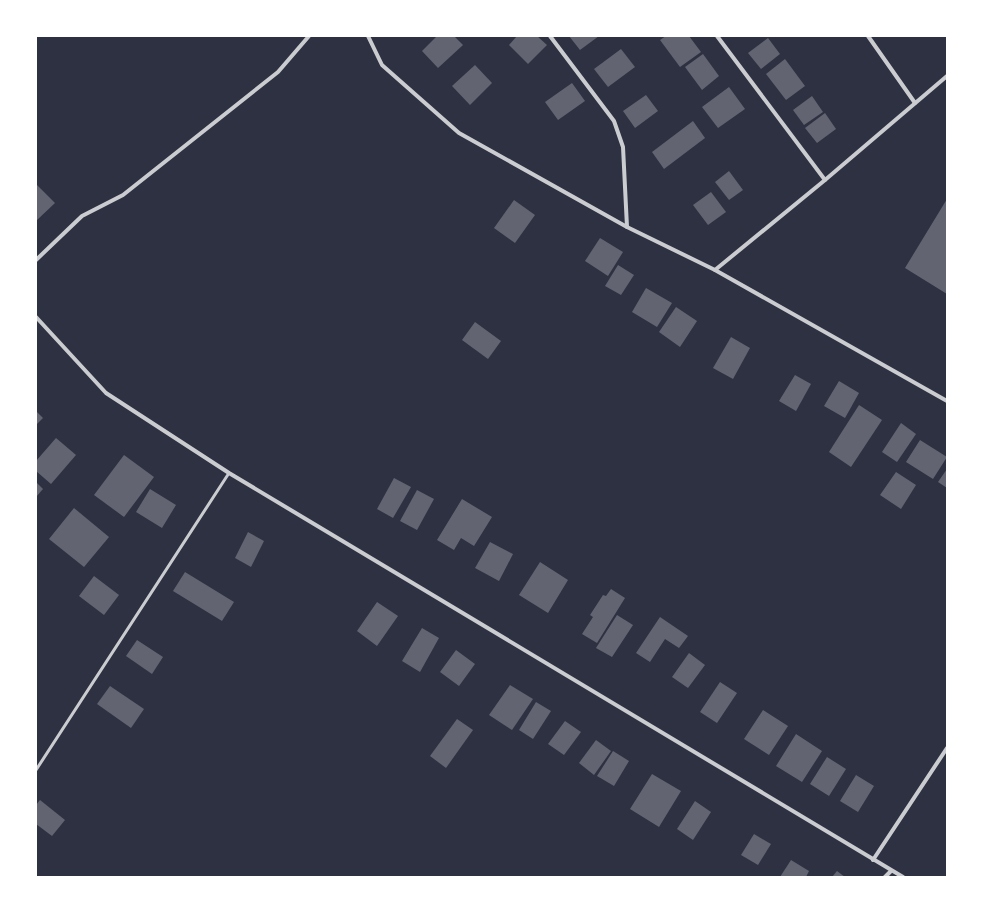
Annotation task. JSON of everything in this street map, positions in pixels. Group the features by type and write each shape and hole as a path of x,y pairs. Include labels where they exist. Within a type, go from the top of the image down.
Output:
{"street":[{"path":"36,260 82,216 123,195 278,72 309,36"},
{"path":"368,36 382,65 459,133 627,227 715,270 947,402"},
{"path":"550,36 614,121 623,147 627,227"},
{"path":"717,36 825,180"},
{"path":"868,36 915,102"},
{"path":"715,270 825,180 947,76"},
{"path":"36,317 106,393 229,473 903,877"},
{"path":"873,860 947,748"},
{"path":"885,877 891,871"}],"lane":[{"path":"36,770 229,473"}],"building":[{"path":"437,36 454,36 463,45 438,68 422,51"},
{"path":"517,36 537,36 547,45 528,64 509,45"},
{"path":"569,36 599,36 580,50"},
{"path":"666,36 689,36 701,52 680,67 660,40"},
{"path":"768,38 780,54 761,69 748,53"},
{"path":"621,49 635,67 608,87 594,69"},
{"path":"703,54 719,76 702,90 685,67"},
{"path":"785,59 805,86 786,100 766,74"},
{"path":"475,65 492,83 470,105 452,86"},
{"path":"572,83 585,101 558,120 545,102"},
{"path":"729,87 745,109 718,128 702,107"},
{"path":"646,95 658,111 635,128 623,111"},
{"path":"812,96 823,112 804,125 793,110"},
{"path":"825,113 836,129 817,143 805,128"},
{"path":"693,121 705,138 664,169 652,152"},
{"path":"729,171 743,190 729,200 715,182"},
{"path":"37,185 55,203 36,221 36,186"},
{"path":"711,192 726,212 708,225 693,205"},
{"path":"947,199 947,294 905,268"},
{"path":"514,200 535,215 515,243 494,228"},
{"path":"600,238 623,252 608,276 585,261"},
{"path":"618,265 634,275 621,295 605,286"},
{"path":"646,288 672,303 657,327 632,312"},
{"path":"676,307 697,321 680,347 659,332"},
{"path":"475,322 501,341 488,359 462,340"},
{"path":"731,337 750,348 733,379 713,368"},
{"path":"795,375 811,384 796,411 779,401"},
{"path":"839,381 859,393 845,418 824,406"},
{"path":"859,405 882,420 851,467 829,452"},
{"path":"36,411 43,418 36,425"},
{"path":"901,423 916,434 897,462 882,452"},
{"path":"56,438 76,455 51,484 36,471 36,461"},
{"path":"920,440 947,457 933,479 906,462"},
{"path":"124,455 154,477 124,517 94,495"},
{"path":"947,469 947,488 938,482"},
{"path":"896,472 916,485 901,509 880,495"},
{"path":"394,478 411,487 393,518 377,509"},
{"path":"36,482 43,489 36,497"},
{"path":"150,489 176,505 162,528 136,512"},
{"path":"417,490 434,499 417,530 400,521"},
{"path":"462,499 492,517 474,546 461,538 454,550 437,540"},
{"path":"74,508 109,537 84,567 49,539"},
{"path":"248,532 264,541 251,567 235,558"},
{"path":"490,542 513,554 499,581 475,568"},
{"path":"540,562 568,580 548,613 519,595"},
{"path":"185,572 234,602 222,621 173,591"},
{"path":"94,576 119,595 104,615 79,596"},
{"path":"611,589 625,598 597,643 582,634 593,617 590,615 603,595 606,596"},
{"path":"377,602 398,616 377,646 357,631"},
{"path":"617,615 633,625 612,657 596,648"},
{"path":"660,617 688,636 679,648 665,639 650,662 636,653"},
{"path":"422,628 439,638 420,672 402,661"},
{"path":"137,640 163,657 152,674 126,656"},
{"path":"456,650 475,664 459,686 440,672"},
{"path":"689,653 705,665 688,688 672,677"},
{"path":"720,682 737,693 717,723 700,712"},
{"path":"510,685 533,699 512,730 489,715"},
{"path":"110,686 144,709 131,728 97,704"},
{"path":"536,702 551,711 533,739 519,730"},
{"path":"763,710 788,726 769,755 744,739"},
{"path":"457,719 473,730 446,768 430,756"},
{"path":"565,721 581,732 564,755 548,744"},
{"path":"796,734 822,751 802,782 776,766"},
{"path":"596,740 611,751 594,775 579,763"},
{"path":"613,751 629,761 614,786 597,776"},
{"path":"827,757 846,769 829,796 810,784"},
{"path":"652,774 681,791 659,827 630,809"},
{"path":"856,775 874,786 858,812 840,801"},
{"path":"40,800 65,820 52,836 36,824 36,805"},
{"path":"695,801 711,812 693,840 677,829"},
{"path":"754,834 771,844 758,865 741,855"},
{"path":"791,860 809,871 806,877 780,877"},
{"path":"837,871 845,877 832,877"}]}
